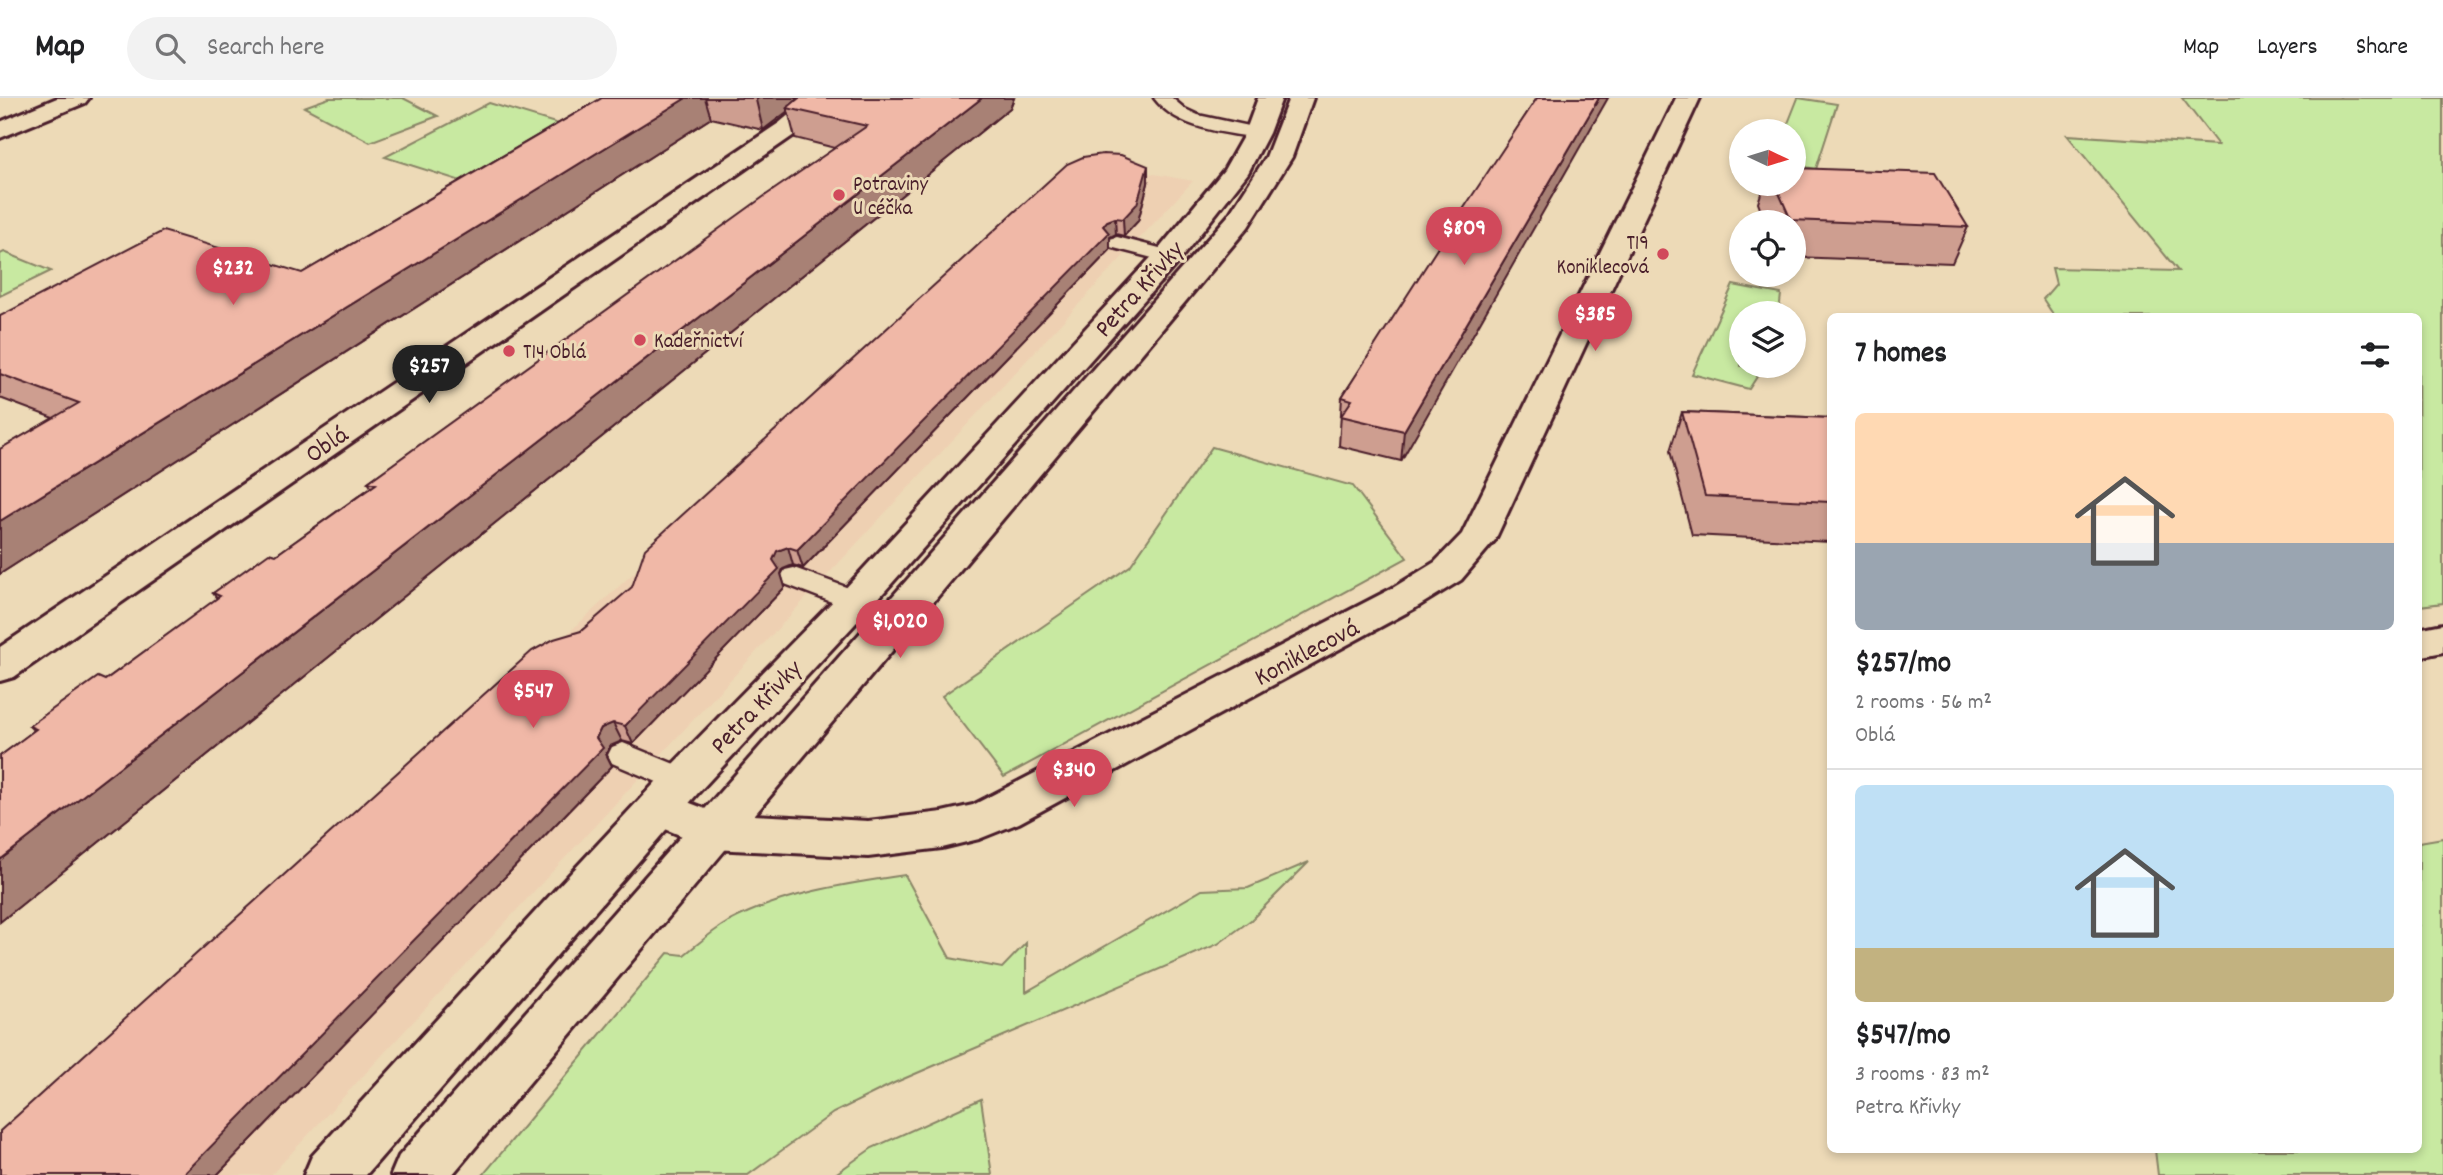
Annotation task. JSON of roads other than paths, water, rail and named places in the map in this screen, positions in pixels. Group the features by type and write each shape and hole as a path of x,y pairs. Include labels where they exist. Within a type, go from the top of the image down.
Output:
{"street":[{"path":"0,131 77,98"},
{"name":"Oblá","path":"0,667 788,128 824,98"},
{"name":"Petra Křivky","path":"331,1175 671,795 855,601 1168,256 1235,173 1257,133 1270,98"},
{"name":"Petra Křivky","path":"418,1175 1238,221 1279,157 1301,98"},
{"name":"Koniklecová","path":"671,795 713,831 868,839 942,830 979,821 1004,811 1343,631 1448,571 1477,540 1688,98"},
{"path":"2422,642 2443,638"}],"lane":[{"path":"1163,98 1172,109 1184,115 1257,133"},
{"path":"1117,243 1168,256"},
{"path":"794,577 855,601"},
{"path":"623,755 671,795"}],"place":[{"name":"Potraviny U céčka","path":"839,195"},
{"name":"T19 Koniklecová","path":"1663,254"},
{"name":"Kadeřnictví","path":"640,340"},
{"name":"T14 Oblá","path":"509,351"}]}
